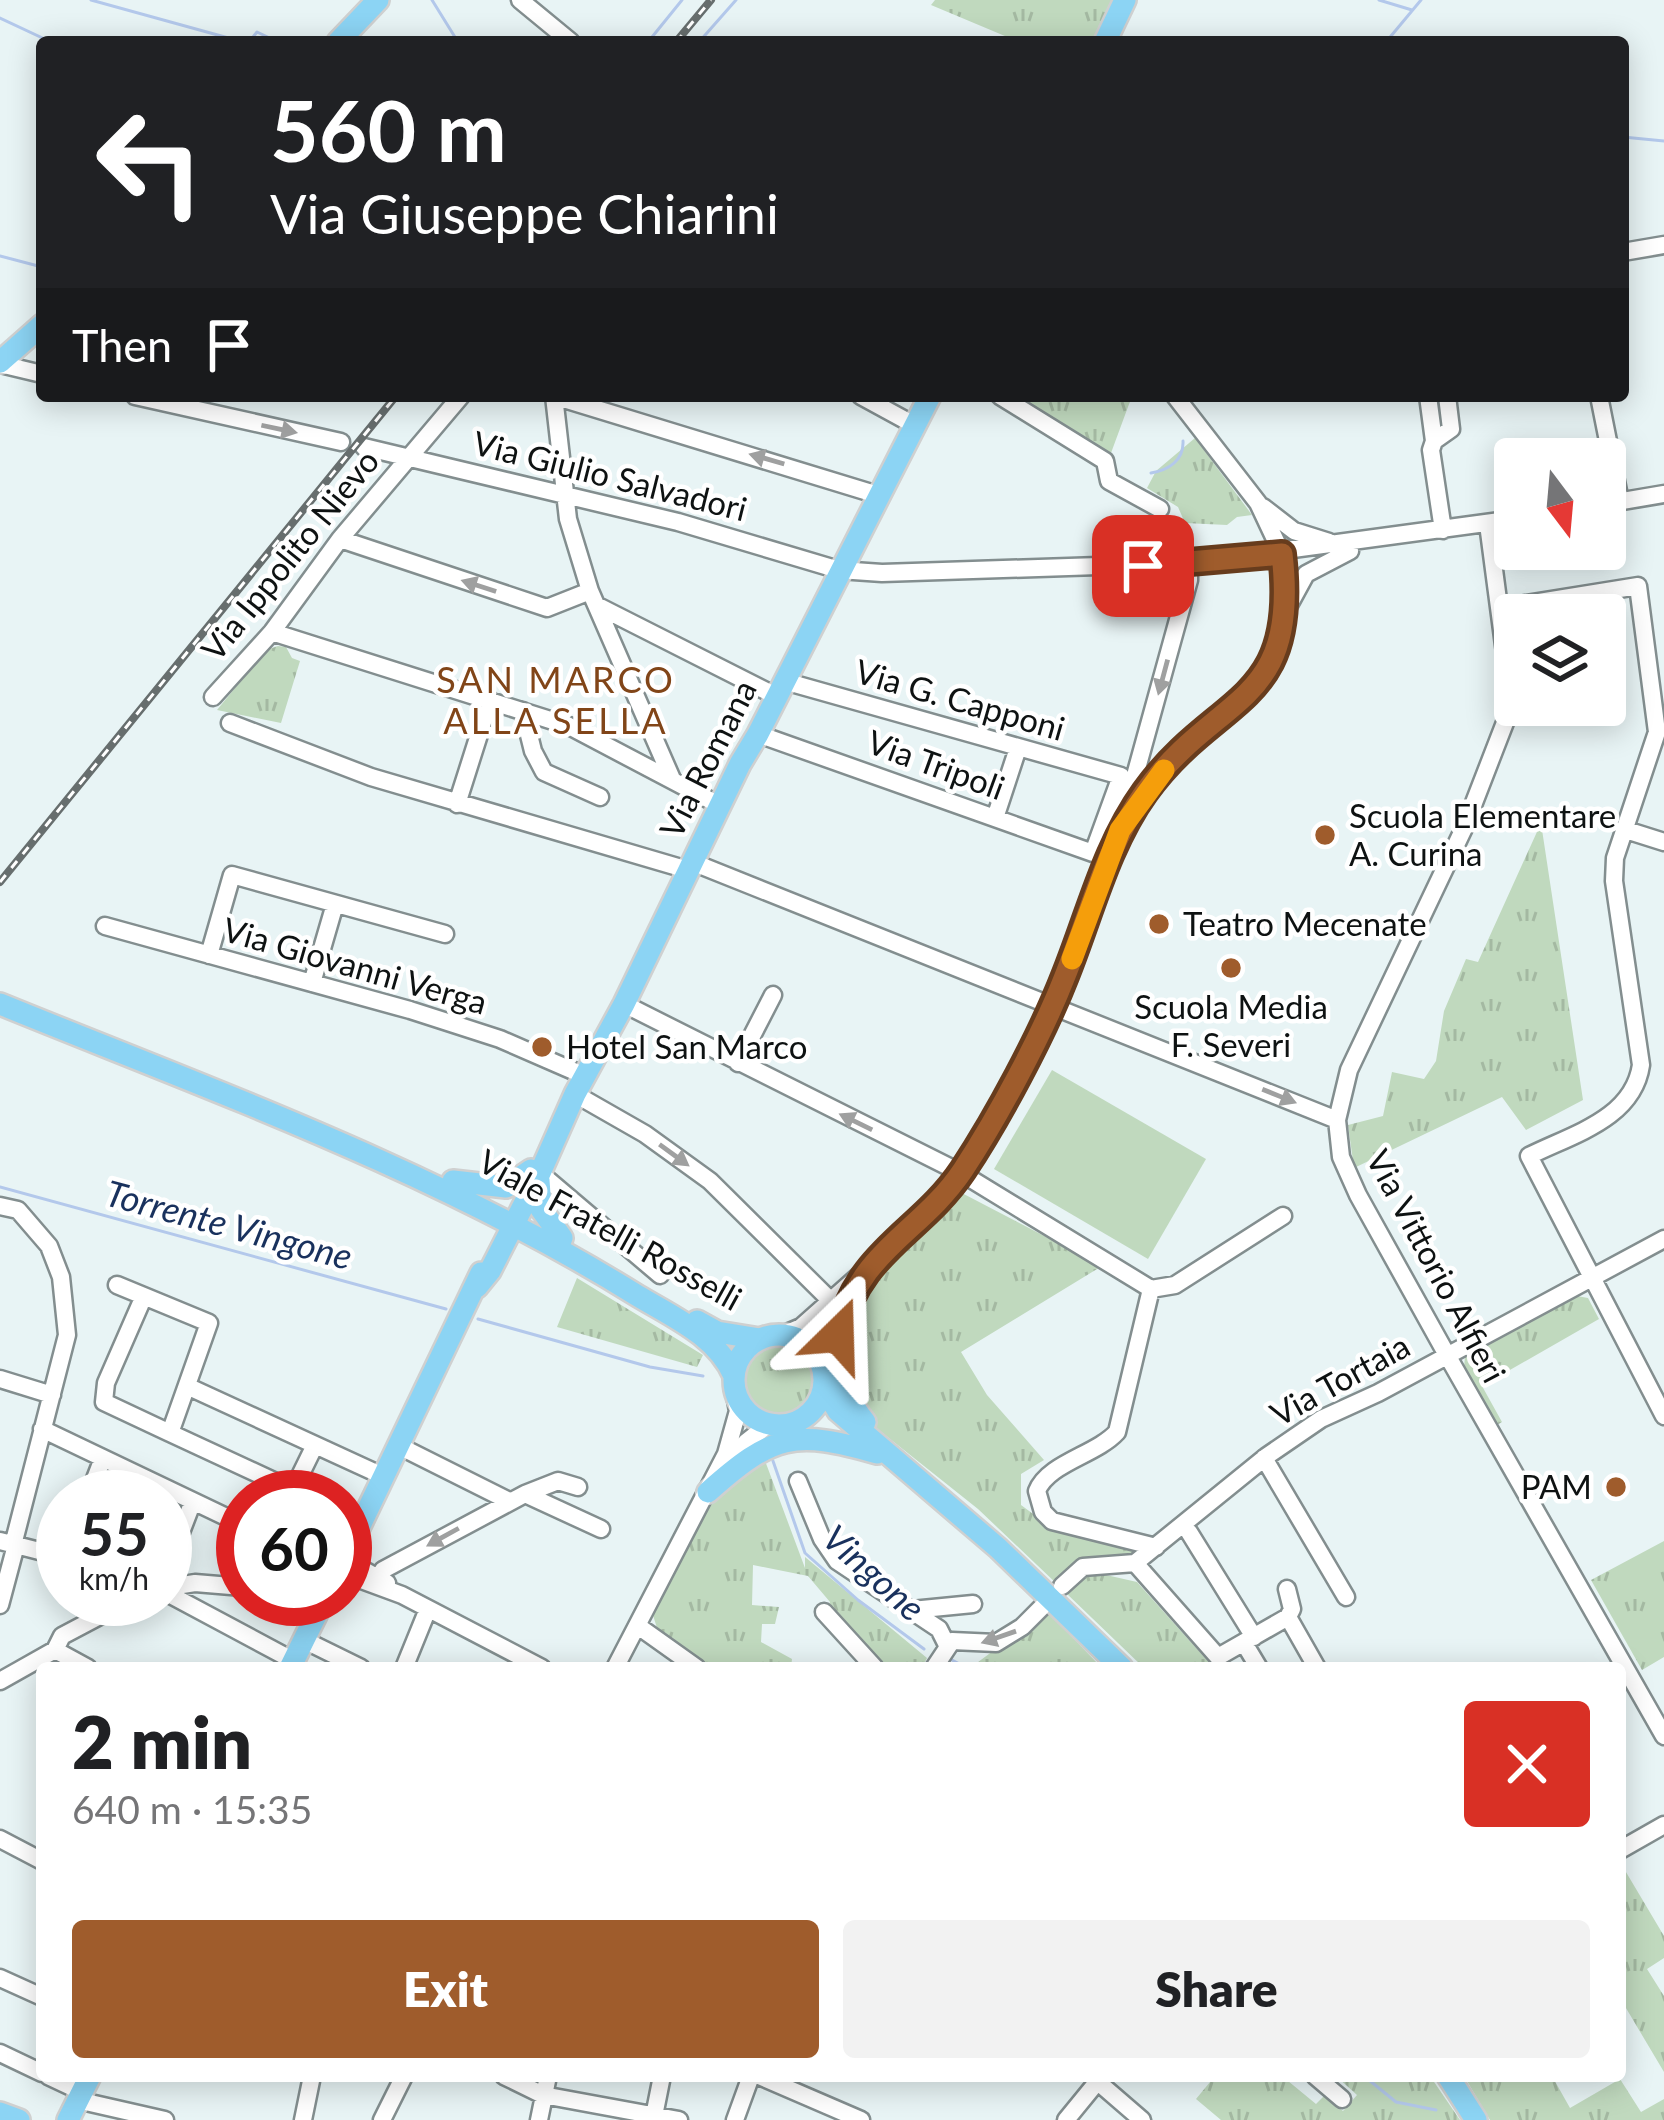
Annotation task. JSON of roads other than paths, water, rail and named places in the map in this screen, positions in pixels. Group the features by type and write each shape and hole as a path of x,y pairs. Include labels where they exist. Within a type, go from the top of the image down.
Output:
{"main road":[{"path":"344,36 379,0"},
{"path":"1108,36 1126,0"},
{"path":"0,363 36,331"},
{"name":"Via Romana","path":"372,1503 719,806 927,402"},
{"name":"Viale Fratelli Rosselli","path":"0,1004 512,1217"},
{"name":"Viale Fratelli Rosselli","path":"361,1153 413,1165 453,1181 705,1327 729,1335 771,1337"},
{"path":"387,1164 478,1216 488,1230 492,1257 514,1246 559,1242 541,1209 539,1165"},
{"path":"453,1181 506,1187 539,1165"},
{"name":"Viale Fratelli Rosselli","path":"559,1242 703,1336 728,1364 734,1383"},
{"path":"841,1296 839,1376 850,1403 886,1455"},
{"path":"886,1455 843,1430 800,1420 769,1424 746,1412 734,1383 742,1354 771,1337 796,1338 816,1354 824,1388 838,1411 998,1548 1116,1662"},
{"path":"800,1420 816,1407 824,1388"},
{"path":"708,1492 743,1461 784,1441 823,1439 886,1455"},
{"path":"296,1656 311,1626"},
{"path":"1452,2082 1476,2120"},
{"path":"0,2113 19,2120"}],"street":[{"path":"520,0 564,36"},
{"path":"1629,251 1664,245"},
{"path":"0,363 36,372"},
{"path":"162,402 340,442"},
{"name":"Via Ippolito Nievo","path":"213,698 272,632 340,538 456,402"},
{"path":"555,402 568,519 593,598 672,779"},
{"path":"574,402 878,495"},
{"path":"872,402 916,426"},
{"path":"1010,402 1105,461 1109,481 1160,509"},
{"path":"1180,402 1269,524 1282,554 1286,614"},
{"path":"1429,402 1443,530"},
{"path":"1434,442 1451,429 1448,402"},
{"path":"1600,402 1604,438"},
{"name":"Via Giulio Salvadori","path":"364,447 766,546 839,569 956,574 1190,563 1494,523"},
{"path":"1626,501 1664,494"},
{"path":"1258,503 1294,531 1341,545"},
{"path":"1252,557 1266,543 1269,524"},
{"name":"Via Vittorio Alfieri","path":"1488,524 1499,594"},
{"path":"340,538 547,608 593,598"},
{"path":"1120,830 1147,789 1177,756 1256,687 1269,668 1286,614 1306,574 1370,541"},
{"path":"771,1337 801,1327 841,1296 961,1173 1054,1005 1120,830 1190,580 1190,563"},
{"path":"1588,594 1638,586 1658,732 1615,858 1614,880 1641,1065 1629,1101 1529,1156 1664,1416"},
{"name":"Via G. Capponi","path":"593,598 780,689 1120,776 1093,853"},
{"path":"272,632 600,740 719,806"},
{"path":"457,804 490,700"},
{"path":"523,711 532,751 544,772 600,796"},
{"path":"230,723 371,778 690,866 1054,1005 1337,1120"},
{"name":"Via Vittorio Alfieri","path":"1503,726 1500,744 1348,1070 1337,1120 1341,1157 1358,1195 1622,1662"},
{"name":"Via Tripoli","path":"758,734 1093,853"},
{"path":"995,818 1018,748"},
{"path":"1626,830 1664,842"},
{"path":"209,955 232,875 445,934"},
{"path":"312,982 335,904"},
{"name":"Via Giovanni Verga","path":"105,926 500,1039 579,1085 710,1181 841,1296"},
{"path":"738,1063 773,995"},
{"path":"624,1004 961,1173 1151,1288 1175,1285 1283,1216"},
{"path":"539,1165 660,1275"},
{"path":"0,1205 18,1210 38,1229 61,1277 68,1335 10,1544 0,1605"},
{"name":"Via Tortaia","path":"1062,1586 1083,1567 1135,1563 1264,1458 1322,1419 1664,1239"},
{"path":"117,1286 209,1323 170,1433"},
{"path":"1151,1288 1117,1432 1044,1478 1037,1491 1043,1512 1052,1521 1156,1547"},
{"path":"144,1296 106,1383 104,1402 293,1490 314,1445"},
{"path":"816,1354 841,1296"},
{"path":"0,1378 52,1395"},
{"path":"618,1662 734,1435 738,1412 734,1383"},
{"path":"189,1387 385,1477"},
{"path":"708,1492 746,1442 769,1424"},
{"path":"42,1429 216,1512"},
{"path":"399,1447 601,1529"},
{"path":"98,1470 103,1458"},
{"path":"1264,1458 1346,1597"},
{"path":"379,1577 383,1570 517,1497 558,1481 578,1487"},
{"path":"798,1481 822,1539 837,1561 939,1628 947,1646"},
{"path":"192,1506 194,1501"},
{"path":"1189,1532 1257,1662"},
{"path":"1135,1563 1217,1658 1288,1617 1292,1609 1288,1589"},
{"path":"372,1574 402,1595"},
{"path":"372,1582 530,1662"},
{"path":"912,1610 973,1604"},
{"path":"192,1605 296,1656 328,1662"},
{"path":"938,1662 947,1646 963,1640 996,1642 1022,1627 1042,1607"},
{"path":"406,1662 428,1610"},
{"path":"824,1612 869,1662"},
{"path":"1288,1617 1314,1662"},
{"path":"0,1681 55,1650 62,1636 81,1626"},
{"path":"638,1626 689,1662"},
{"path":"55,1650 77,1662"},
{"name":"Via Vittorio Alfieri","path":"1626,1669 1664,1736"},
{"path":"1626,1847 1664,1825"},
{"path":"2,1846 36,1859"},
{"path":"0,1978 36,1994"},
{"path":"0,2053 36,2070"},
{"path":"303,2120 311,2082"},
{"path":"382,2120 401,2082"},
{"path":"516,2082 543,2096 680,2120"},
{"path":"539,2120 546,2082"},
{"path":"654,2116 661,2082"},
{"path":"735,2120 752,2082"},
{"path":"770,2082 862,2120"},
{"path":"1066,2120 1098,2082"},
{"path":"1103,2082 1142,2120"},
{"path":"1322,2082 1342,2099"},
{"path":"79,2097 165,2120"}],"waterway":[{"path":"91,0 221,36"},
{"path":"330,36 363,0"},
{"path":"432,0 454,36"},
{"path":"653,36 682,0"},
{"path":"704,36 736,0"},
{"path":"1379,0 1412,10"},
{"path":"1391,36 1421,0"},
{"path":"0,18 38,36"},
{"path":"254,36 257,32 265,36"},
{"path":"1629,138 1664,141"},
{"path":"0,256 36,265"},
{"path":"1151,473 1174,463 1183,441"},
{"name":"Torrente Vingone","path":"0,1187 446,1309"},
{"name":"Vingone","path":"478,1319 650,1367 703,1376"},
{"name":"Vingone","path":"773,1461 805,1553 924,1649"},
{"name":"Vingone","path":"952,1660 956,1662"},
{"name":"Vingone","path":"1371,2082 1396,2102 1436,2110"}],"railway":[{"path":"681,36 711,0"},
{"path":"0,882 391,402"}],"place":[{"name":"Scuola Elementare A. Curina","path":"1325,835"},
{"name":"Teatro Mecenate","path":"1159,924"},
{"name":"Scuola Media F. Severi","path":"1231,968"},
{"name":"Hotel San Marco","path":"542,1047"},
{"name":"PAM","path":"1616,1487"}],"district":[{"name":"SAN MARCO ALLA SELLA","path":"556,700"}]}
